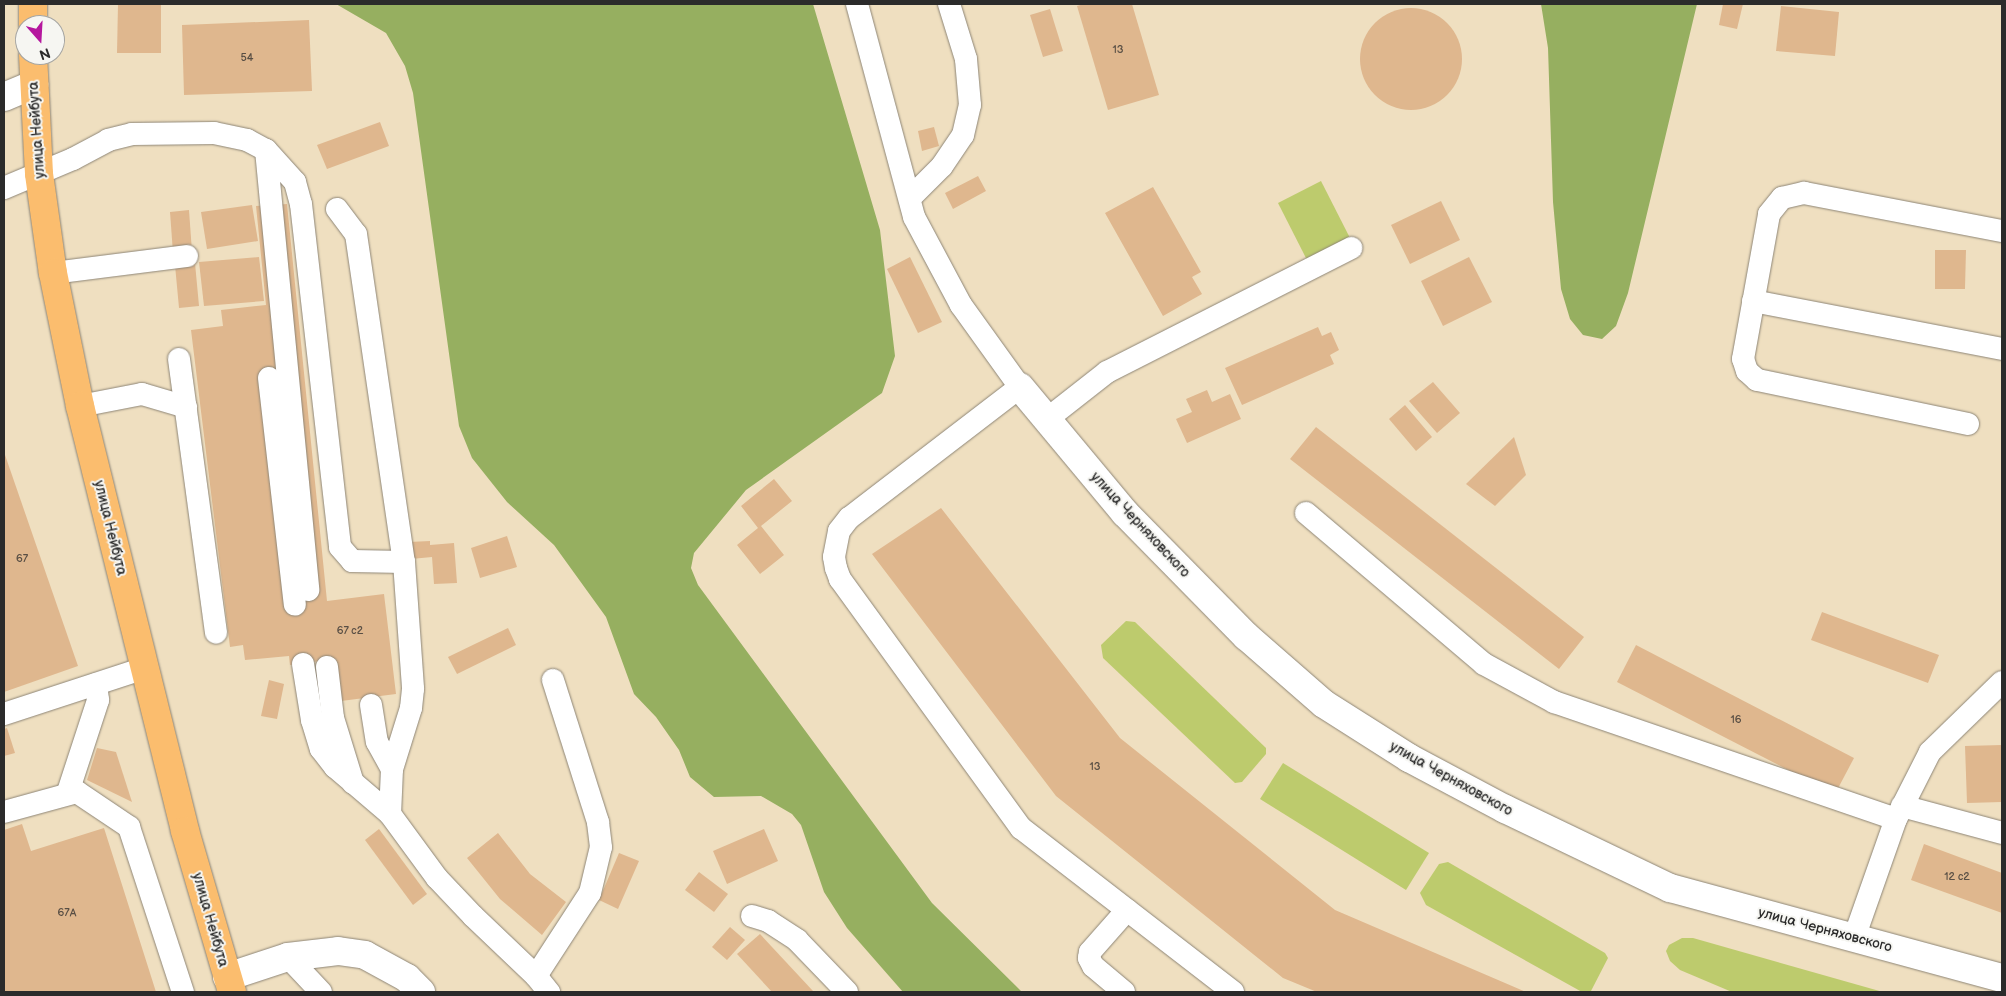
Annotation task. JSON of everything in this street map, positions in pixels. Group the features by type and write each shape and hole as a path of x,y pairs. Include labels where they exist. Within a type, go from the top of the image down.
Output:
{"main road":[{"name":"улица Нейбута","path":"34,65 39,174 53,273 80,406 145,668 229,985"}],"street":[{"path":"4,97 34,84"},
{"name":"улица Черняховского","path":"1020,387 1125,513 1246,636 1324,704 1402,754 1505,809 1670,888 2002,978"},
{"path":"229,985 288,957 328,951 364,955 407,978 421,992"}],"lane":[{"path":"857,4 914,216 961,305 1020,387 849,518 839,531 836,568 840,579 1022,828 1127,910 1223,989"},
{"path":"910,198 942,166 963,134 970,105 966,59 949,4"},
{"path":"4,188 39,174 108,140 132,134 214,133 247,140 266,150 295,182 301,204 340,547 352,561 404,562"},
{"path":"266,150 302,597 269,378"},
{"path":"1968,424 1757,380 1747,371 1743,359 1753,301 1769,214 1782,198 1804,193 2002,231"},
{"path":"337,209 356,234 404,562 412,690 411,708 392,769 390,814"},
{"path":"1047,419 1107,372 1351,248"},
{"path":"53,273 186,256"},
{"path":"1753,301 2002,349"},
{"path":"179,358 216,633"},
{"path":"80,406 142,394 186,407"},
{"path":"1306,513 1484,664 1554,702 1899,812 2002,833"},
{"path":"303,664 312,720 321,749 335,767 353,784 390,814 437,878 542,984 587,899 598,870 601,847 598,822 553,680"},
{"path":"327,666 333,718 353,784"},
{"path":"4,714 145,668"},
{"path":"68,792 98,700 96,684"},
{"path":"1854,938 1899,812 1930,752 2001,685"},
{"path":"371,705 377,742 392,769"},
{"path":"4,812 68,792 88,798 129,827 183,992"},
{"path":"1124,992 1093,966 1089,958 1090,952 1127,910"},
{"path":"752,916 768,921 797,940 846,992"},
{"path":"288,957 320,992"}],"green space":[{"path":"336,4 813,4 880,230 895,356 882,393 746,490 694,553 691,568 698,585 932,903 1022,992 903,992 847,928 824,892 801,825 792,814 761,796 714,797 690,777 679,750 656,717 634,694 606,617 554,545 507,502 472,458 459,426 413,93 405,66 386,33"},
{"path":"1541,4 1697,4 1628,293 1616,326 1602,339 1583,335 1570,319 1561,289 1553,202 1548,48"},
{"path":"1321,181 1350,238 1307,260 1278,203"},
{"path":"1126,621 1135,622 1266,748 1266,754 1242,782 1235,783 1103,658 1101,645"},
{"path":"1283,763 1429,853 1406,890 1260,799"},
{"path":"1448,862 1605,953 1608,958 1591,991 1582,992 1426,905 1420,893 1439,864"},
{"path":"1682,938 1693,938 1883,992 1732,992 1680,970 1670,961 1666,951 1669,945"}],"building":[{"path":"118,4 161,4 161,53 117,53"},
{"path":"1084,4 1132,4 1159,95 1108,110 1077,6"},
{"path":"1723,4 1743,4 1737,29 1719,25"},
{"path":"1781,6 1839,12 1835,56 1776,51"},
{"path":"1411,8 1431,12 1447,23 1458,39 1462,59 1458,79 1447,95 1431,106 1411,110 1391,106 1375,95 1364,79 1360,59 1364,39 1375,23 1391,12"},
{"path":"1050,9 1063,51 1043,57 1030,15"},
{"path":"309,20 312,91 184,95 182,25"},
{"path":"380,122 389,146 327,169 317,145"},
{"path":"934,127 939,146 922,151 918,131"},
{"path":"978,176 986,191 953,209 945,193"},
{"path":"1153,187 1201,272 1192,277 1202,294 1163,316 1105,213"},
{"path":"1441,201 1460,240 1410,264 1391,225"},
{"path":"287,204 327,601 384,594 396,694 341,701 336,659 290,665 289,656 245,660 243,645 230,647 191,330 223,326 221,310 266,305 256,206"},
{"path":"252,205 258,241 207,249 201,212"},
{"path":"189,210 192,252 173,253 170,212"},
{"path":"1935,250 1966,250 1965,289 1935,289"},
{"path":"259,257 264,301 204,306 199,262"},
{"path":"910,257 942,322 918,333 887,269"},
{"path":"1469,257 1492,302 1443,326 1421,281"},
{"path":"195,263 199,306 179,308 175,265"},
{"path":"1318,327 1322,336 1331,332 1339,350 1330,355 1334,364 1242,405 1225,368"},
{"path":"1433,382 1460,413 1437,433 1409,401"},
{"path":"1207,390 1212,402 1230,394 1241,419 1187,443 1176,419 1192,412 1186,399"},
{"path":"1405,405 1432,437 1416,451 1389,419"},
{"path":"1316,427 1584,637 1559,669 1290,459"},
{"path":"1514,437 1526,475 1495,506 1466,484"},
{"path":"4,452 78,666 4,692"},
{"path":"774,479 792,501 761,526 784,555 760,574 737,545 758,528 741,506"},
{"path":"941,508 1120,738 1335,910 1526,992 1317,992 1283,978 1056,796 872,554"},
{"path":"507,536 517,567 480,578 471,548"},
{"path":"430,541 430,545 454,543 457,583 434,584 432,557 411,559 409,542"},
{"path":"1822,612 1939,655 1928,683 1811,640"},
{"path":"508,628 516,645 457,674 448,657"},
{"path":"1636,645 1854,758 1835,794 1617,682"},
{"path":"269,680 284,684 277,719 261,716"},
{"path":"7,728 15,753 4,756 4,729"},
{"path":"2002,745 2002,802 1967,803 1965,746"},
{"path":"97,748 116,752 132,802 87,780"},
{"path":"22,824 31,851 104,828 156,992 4,992 4,830"},
{"path":"379,829 427,894 413,905 365,840"},
{"path":"764,829 778,861 727,884 713,851"},
{"path":"498,833 530,874 566,902 542,935 500,899 467,858"},
{"path":"1924,844 2002,873 2002,913 1911,880"},
{"path":"619,853 639,861 618,909 599,900"},
{"path":"699,872 728,894 714,912 685,890"},
{"path":"730,927 745,940 727,960 712,947"},
{"path":"760,934 813,991 772,992 737,954"}]}
